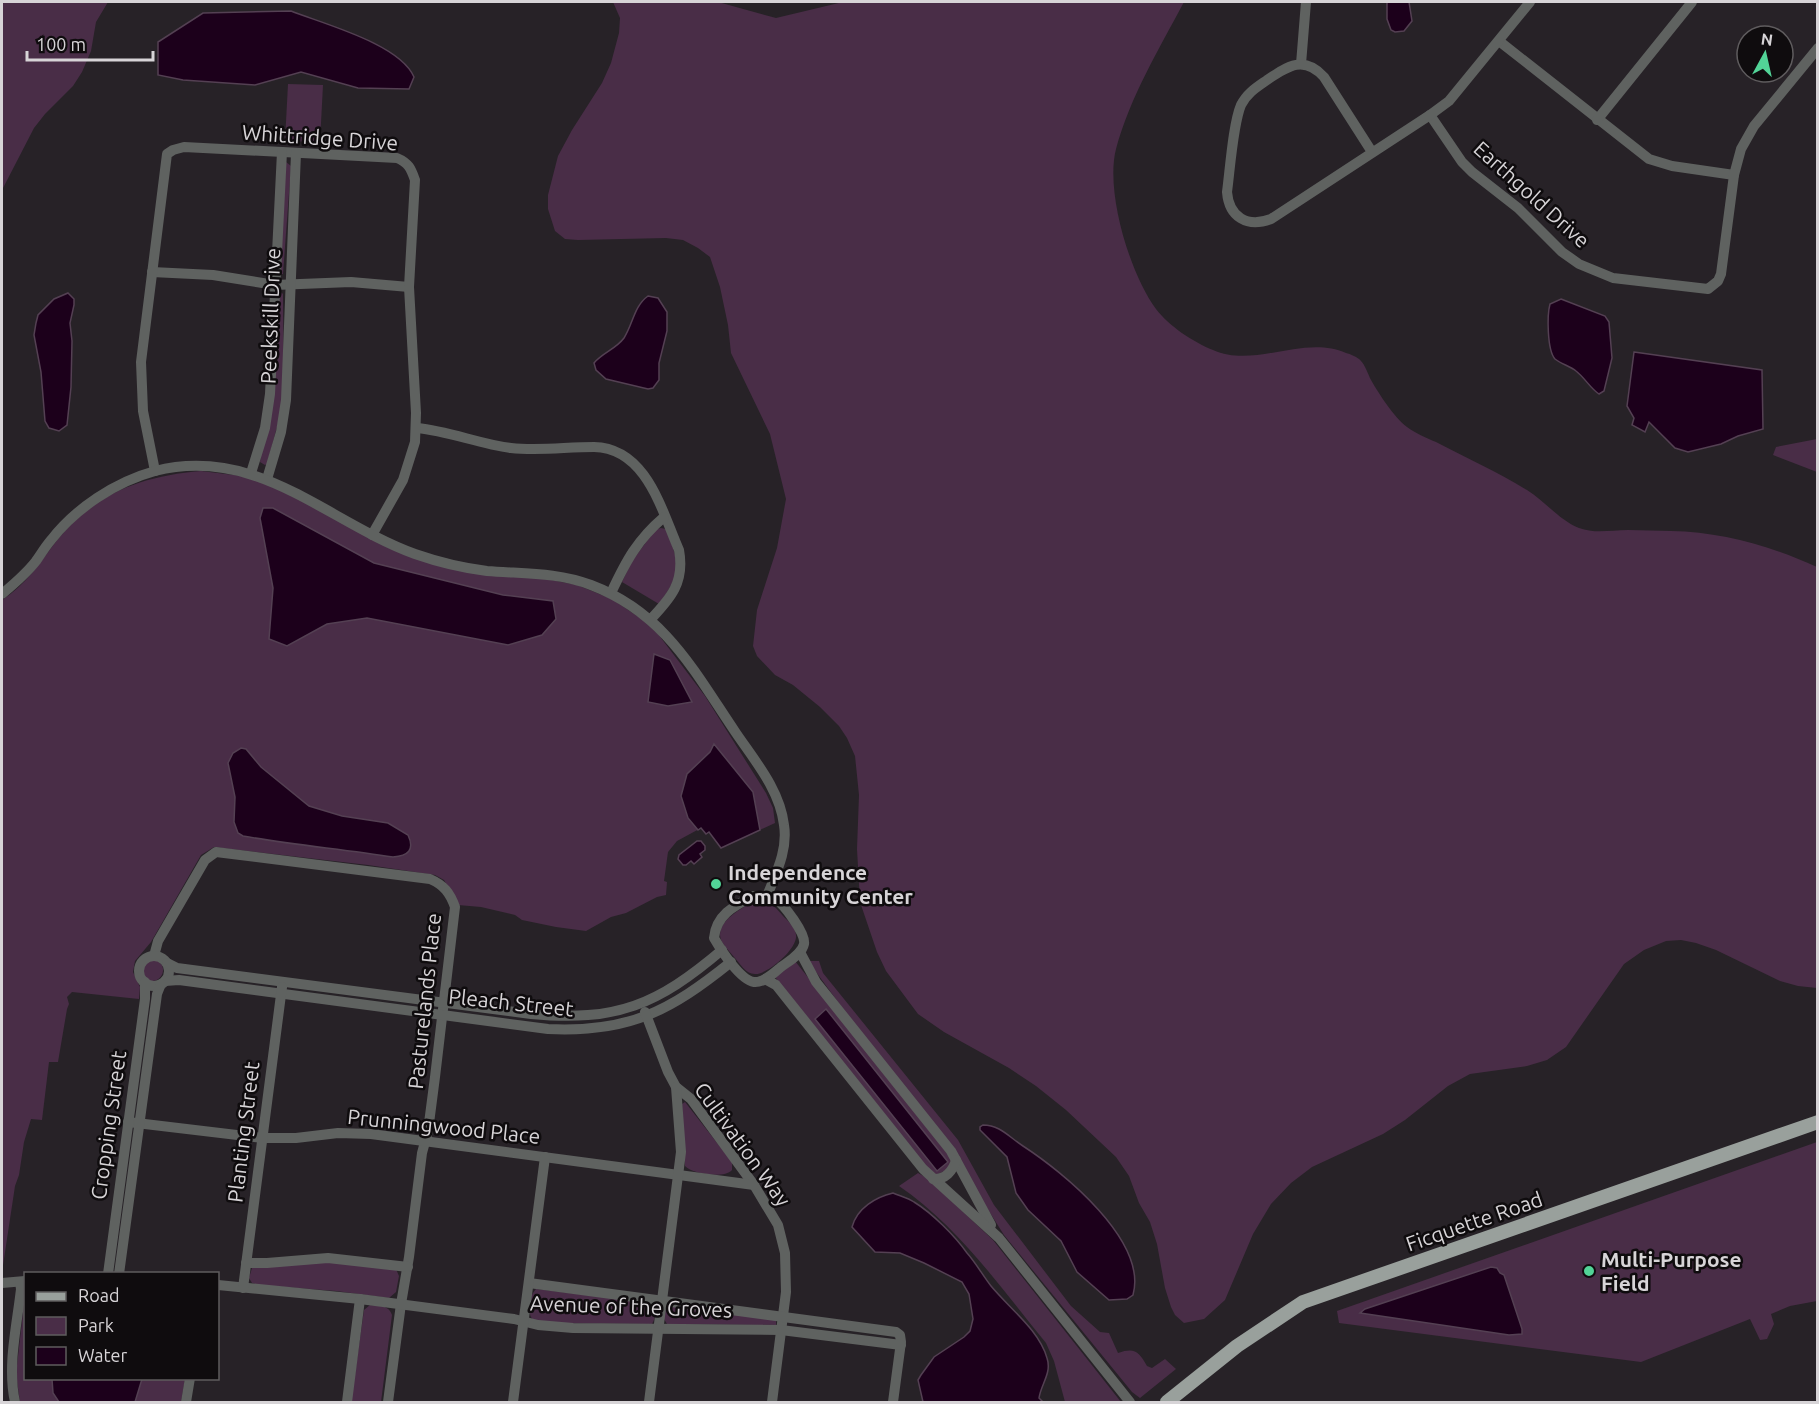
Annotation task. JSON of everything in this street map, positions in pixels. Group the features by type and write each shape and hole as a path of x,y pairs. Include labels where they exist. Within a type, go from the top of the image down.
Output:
{"main road":[{"name":"Ficquette Road","path":"1167,1402 1237,1346 1303,1302 1818,1122"}],"street":[{"path":"1301,64 1306,2"},
{"path":"1372,152 1318,70 1301,64 1287,66 1251,90 1241,106 1227,192 1232,211 1246,222 1261,223 1270,219 1431,116 1449,101 1530,2"},
{"path":"1597,120 1692,2"},
{"path":"1499,41 1648,159 1672,166 1734,175"},
{"name":"Earthgold Drive","path":"1431,116 1472,172 1518,208 1562,252 1595,272 1613,278 1701,290 1714,286 1720,274 1734,175 1741,149 1754,126 1818,48"},
{"name":"Whittridge Drive","path":"155,471 146,432 141,362 145,314 167,154 184,147 397,158 405,161 411,168 415,180 409,286 417,428 403,480 372,535"},
{"name":"Peekskill Drive","path":"251,473 268,413 282,152"},
{"name":"Peekskill Drive","path":"267,479 284,418 289,358 296,153"},
{"path":"152,272 213,275 275,285 351,282 409,286"},
{"path":"417,428 440,430 510,447 533,449 597,447 623,456 641,471 649,482 679,550 681,562 681,574 677,586 650,620"},
{"path":"2,594 20,579 50,540 83,507 104,494 155,471 184,467 230,468 251,473 287,487 372,535 416,554 462,567 572,578 611,593 650,620 684,655 770,784 783,819 785,835 783,853 767,896"},
{"path":"611,593 629,555 638,542 664,517"},
{"name":"Pasturelands Place","path":"154,956 158,941 205,860 216,852 430,879 443,885 448,891 455,907 443,1015 388,1402"},
{"path":"753,896 767,896 778,900 802,932 804,943 800,952 765,979 754,982 744,978 714,938 718,920 734,906 753,896"},
{"name":"Pleach Street","path":"167,963 177,968 282,982 443,1003 571,1016 617,1011 642,1003 678,985 722,950"},
{"path":"800,952 816,982 951,1151 999,1238"},
{"path":"154,956 164,959 167,963 169,971 163,982 151,985 145,982 140,975 140,965 146,958 154,956"},
{"name":"Pleach Street","path":"163,982 178,980 548,1029 571,1030 614,1025 647,1017 698,988 731,962"},
{"path":"765,979 776,985 933,1179 999,1238 1131,1402"},
{"name":"Cropping Street","path":"119,1272 145,982"},
{"name":"Cropping Street","path":"108,1272 157,994 163,982"},
{"name":"Planting Street","path":"243,1288 282,982"},
{"name":"Cultivation Way","path":"642,1003 676,1087 681,1129 681,1152 649,1402"},
{"name":"Cultivation Way","path":"676,1087 691,1099 754,1185 778,1224 785,1253 787,1275 772,1402"},
{"name":"Prunningwood Place","path":"134,1123 263,1138 296,1138 354,1133 754,1185"},
{"path":"513,1402 545,1157"},
{"path":"933,1179 943,1177 952,1171 956,1160"},
{"path":"246,1263 328,1258 408,1267"},
{"path":"2,1283 23,1281 12,1383 15,1402"},
{"name":"Avenue of the Groves","path":"529,1283 896,1332 900,1340"},
{"name":"Avenue of the Groves","path":"219,1285 360,1299 573,1328 781,1330 900,1340"},
{"path":"346,1402 360,1299"},
{"path":"893,1402 900,1340"},
{"path":"186,1402 190,1380"}],"green space":[{"path":"2,2 108,2 96,22 91,51 82,72 73,86 34,128 2,190"},
{"path":"613,2 718,2 776,18 843,2 1184,2 1129,111 1116,149 1113,167 1117,209 1129,254 1146,294 1168,321 1197,343 1229,355 1246,356 1313,347 1330,348 1354,356 1362,363 1382,398 1407,427 1516,483 1579,528 1597,531 1639,530 1709,534 1764,547 1817,567 1817,988 1780,981 1716,950 1696,943 1681,940 1666,941 1644,950 1624,964 1566,1047 1547,1060 1527,1066 1470,1074 1448,1086 1405,1120 1383,1134 1312,1167 1291,1183 1271,1204 1253,1234 1225,1300 1204,1319 1184,1323 1175,1315 1171,1307 1150,1222 1139,1203 1129,1176 1116,1157 1066,1110 1036,1086 1009,1068 944,1032 918,1014 886,971 877,952 860,902 857,849 859,795 855,756 839,726 793,685 775,675 757,656 753,646 757,610 777,548 786,499 770,434 731,353 720,287 710,257 683,240 666,238 578,240 565,239 555,231 548,209 548,195 558,156 602,83 611,63 619,33 620,18"},
{"path":"288,84 323,85 320,142 285,141"},
{"path":"286,162 291,166 283,274 279,274"},
{"path":"280,291 283,294 284,401 265,465 260,462"},
{"path":"1817,439 1817,472 1773,455 1776,447"},
{"path":"201,471 242,476 280,489 389,548 577,585 612,599 643,620 658,634 705,696 766,793 773,808 775,823 721,848 709,832 706,834 701,828 677,841 668,852 664,881 667,882 666,895 657,897 626,913 611,917 586,931 522,920 515,915 481,907 458,905 444,880 435,875 214,847 201,855 151,942 135,961 133,972 140,987 139,999 72,992 67,997 69,1004 58,1062 49,1062 42,1120 31,1119 24,1142 2,1272 2,600 26,580 73,523 105,498 141,482 180,473"},
{"path":"656,529 666,529 674,551 676,568 672,584 659,604 622,582 632,561"},
{"path":"757,900 775,907 795,930 796,935 792,947 781,960 767,970 751,974 723,944 720,935 721,928 730,916"},
{"path":"148,959 156,959 163,966 163,974 156,981 148,981 141,974 141,966"},
{"path":"795,961 950,1157 948,1169 934,1176 775,977"},
{"path":"808,961 819,961 823,973 958,1140 994,1205 1071,1306 1100,1332 1109,1333 1118,1353 1136,1352 1147,1366 1152,1368 1165,1359 1176,1369 1140,1398 1132,1392 1004,1235 975,1189"},
{"path":"685,1102 732,1162 732,1170 728,1173 708,1174 685,1166 682,1104"},
{"path":"1817,1142 1817,1301 1790,1306 1771,1314 1774,1324 1767,1339 1760,1340 1750,1319 1641,1362 1339,1323 1337,1311"},
{"path":"918,1173 927,1178 993,1240 1121,1402 1065,1402 1054,1361 1046,1343 960,1239 941,1220 899,1186"},
{"path":"319,1260 396,1269 399,1276 396,1292 389,1298 258,1285 252,1283 249,1278 252,1268"},
{"path":"536,1289 652,1303 656,1310 655,1316 652,1324 541,1323 532,1319 529,1308 530,1299"},
{"path":"24,1304 24,1380 185,1380 181,1402 20,1402 16,1374"},
{"path":"370,1305 386,1308 392,1315 381,1402 351,1402 364,1310"},
{"path":"668,1306 776,1320 776,1325 667,1324 664,1319 665,1309"}],"water":[{"path":"1387,2 1409,2 1412,21 1404,31 1391,30 1387,19"},
{"path":"291,11 360,36 394,55 406,65 414,77 409,89 358,88 301,72 255,85 183,80 158,75 158,42 203,13"},
{"path":"68,293 74,299 70,323 71,387 67,425 59,431 49,428 45,421 41,372 34,335 38,315 54,299"},
{"path":"648,296 658,298 667,312 667,331 659,363 659,380 653,388 648,389 606,379 596,370 594,363 624,338 637,310"},
{"path":"1561,299 1605,316 1609,322 1612,358 1604,391 1599,394 1576,371 1557,361 1552,355 1548,332 1549,309 1550,304"},
{"path":"1634,352 1762,370 1763,429 1738,436 1721,444 1688,452 1675,448 1649,422 1645,432 1632,425 1634,418 1627,406"},
{"path":"263,508 273,508 374,563 503,595 553,601 556,619 542,635 508,645 367,618 327,624 287,646 269,639 273,588 260,518"},
{"path":"654,654 670,660 692,702 668,706 648,702"},
{"path":"714,744 753,792 760,830 721,848 709,832 706,834 701,828 698,830 688,818 681,796 687,774 710,752"},
{"path":"241,748 246,749 261,767 309,806 342,816 388,823 408,835 411,845 409,851 393,857 262,839 238,833 234,822 235,797 228,763 233,753"},
{"path":"697,841 701,841 705,846 705,850 700,854 702,857 694,864 691,861 683,865 678,859 679,855"},
{"path":"826,1009 948,1162 937,1171 815,1019"},
{"path":"983,1125 999,1129 1040,1158 1099,1210 1128,1253 1134,1274 1133,1295 1127,1299 1109,1300 1077,1272 1061,1241 1028,1210 1016,1193 1007,1157 980,1130"},
{"path":"893,1193 914,1202 943,1225 962,1246 991,1286 1038,1338 1048,1363 1039,1398 1043,1402 923,1402 918,1380 921,1375 934,1357 970,1331 973,1319 969,1294 962,1282 900,1253 875,1252 852,1227 858,1214 868,1204"},
{"path":"1491,1267 1497,1268 1504,1275 1522,1334 1509,1335 1360,1313 1365,1309"},
{"path":"52,1380 142,1380 135,1402 59,1402 53,1393"}],"place":[{"name":"Independence Community Center","path":"716,884"},
{"name":"Multi-Purpose Field","path":"1589,1271"}]}
